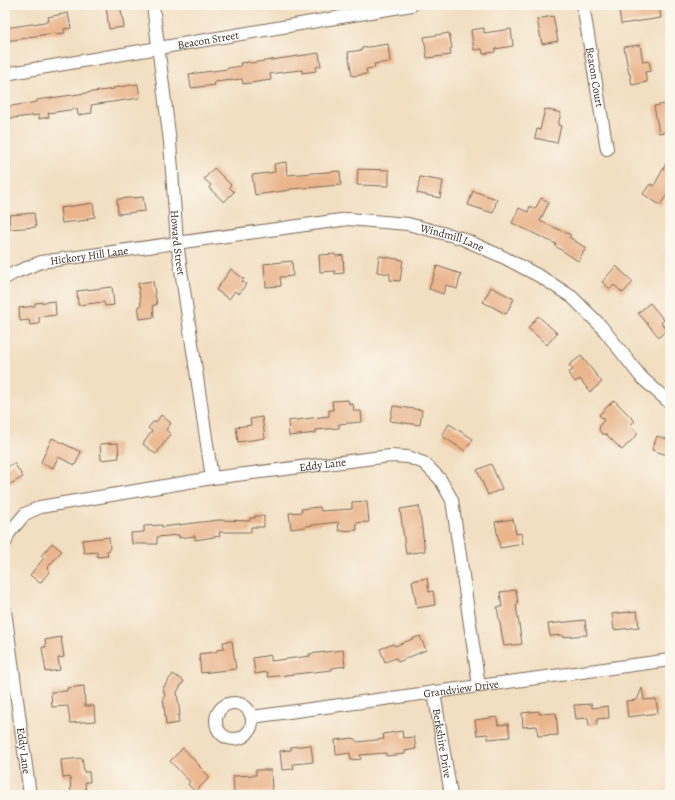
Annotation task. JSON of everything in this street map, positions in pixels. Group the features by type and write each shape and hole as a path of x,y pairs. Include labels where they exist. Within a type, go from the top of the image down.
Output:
{"street":[{"name":"Howard Street","path":"153,5 170,142 177,243 212,478"},
{"name":"Beacon Street","path":"5,74 412,5"},
{"name":"Beacon Court","path":"583,5 607,149"},
{"name":"Windmill Lane","path":"177,243 348,220 408,224 461,238 503,256 541,277 572,297 601,326 641,377 670,403"},
{"name":"Hickory Hill Lane","path":"5,278 41,262 177,243"},
{"name":"Eddy Lane","path":"5,543 9,533 25,514 40,507 212,478 390,456 408,457 424,463 440,479 452,500 479,686"},
{"name":"Eddy Lane","path":"5,611 30,795"},
{"name":"Grandview Drive","path":"252,717 670,660"},
{"name":"Berkshire Drive","path":"434,692 451,795"}],"building":[{"path":"120,5 124,27 109,29 106,6"},
{"path":"643,5 659,5 661,18 621,24 619,10"},
{"path":"68,13 71,28 64,29 65,33 55,33 5,41 5,28 49,21 48,17"},
{"path":"553,16 558,41 542,44 537,19"},
{"path":"484,28 484,33 511,29 513,46 495,49 495,52 483,54 482,49 474,50 471,30"},
{"path":"449,33 452,48 450,49 451,55 427,58 424,37"},
{"path":"388,44 390,62 374,64 375,68 366,69 367,74 352,76 348,52"},
{"path":"640,45 643,62 649,61 651,71 645,72 647,82 632,85 624,47"},
{"path":"319,53 321,66 316,67 316,71 302,73 302,70 283,72 270,74 271,80 243,84 242,79 214,82 215,85 191,88 189,74 228,69 241,66 240,63 251,63"},
{"path":"138,84 140,98 91,105 92,113 78,115 77,109 48,113 49,117 39,119 39,115 5,119 5,107 37,102 37,100"},
{"path":"670,103 670,131 659,133 654,106"},
{"path":"545,109 561,113 558,125 561,126 557,143 535,138 537,129 540,130"},
{"path":"670,156 670,190 660,205 643,194 650,184 654,186"},
{"path":"286,162 287,175 340,171 341,185 290,189 255,195 252,175 275,172 274,164"},
{"path":"214,168 231,185 229,187 234,192 224,202 209,188 211,185 204,179"},
{"path":"358,169 389,170 389,186 357,185"},
{"path":"420,177 443,181 440,198 417,193"},
{"path":"473,191 497,199 493,213 468,205"},
{"path":"143,197 145,211 118,214 117,199"},
{"path":"541,198 549,202 540,221 571,235 569,237 586,248 578,261 555,246 556,244 512,223 519,208 528,212 530,206 535,209"},
{"path":"93,203 95,217 87,218 88,220 62,223 60,208"},
{"path":"34,213 36,227 10,229 9,215"},
{"path":"335,254 336,256 343,255 344,273 335,274 335,271 320,272 319,255"},
{"path":"379,256 403,260 400,281 390,280 390,274 377,272"},
{"path":"292,261 293,276 280,277 281,286 266,287 264,264"},
{"path":"437,266 461,274 457,289 446,285 443,294 429,289"},
{"path":"616,266 633,282 623,293 614,285 610,289 602,282"},
{"path":"231,269 244,279 242,281 246,284 239,294 235,291 229,299 216,290"},
{"path":"153,281 157,305 153,305 154,317 140,319 138,306 141,306 138,283"},
{"path":"112,287 114,305 105,306 104,302 78,305 77,291"},
{"path":"491,287 514,299 506,314 483,302"},
{"path":"55,301 56,315 39,317 39,324 30,325 29,320 20,321 19,308 35,306 35,303"},
{"path":"650,303 664,320 661,323 667,330 659,337 638,313"},
{"path":"538,316 557,333 547,345 528,328"},
{"path":"581,356 602,382 590,392 580,379 575,382 568,373 573,370 569,365"},
{"path":"348,400 349,404 353,404 354,411 361,411 362,422 339,424 339,428 316,430 316,433 289,436 288,421 329,416 329,410 333,410 332,401"},
{"path":"614,400 635,421 630,425 638,434 622,450 606,434 602,434 599,430 600,425 604,420 599,415"},
{"path":"393,406 422,410 420,425 390,421"},
{"path":"161,415 171,423 166,430 171,434 156,454 143,444 152,431 148,428 153,422 156,422"},
{"path":"262,417 265,438 238,442 236,427 251,425 250,419"},
{"path":"449,424 473,439 465,451 442,436"},
{"path":"657,436 670,440 670,456 652,450"},
{"path":"52,438 81,452 75,465 58,457 53,468 41,462"},
{"path":"118,443 119,458 101,460 100,444"},
{"path":"14,463 23,477 5,487 5,468"},
{"path":"491,464 502,489 488,495 477,470"},
{"path":"367,501 369,522 356,523 357,530 339,531 338,522 291,529 289,513 302,512 301,509 320,507 321,511 352,509 352,502"},
{"path":"419,506 425,551 406,554 400,509"},
{"path":"255,516 264,516 264,527 251,527 251,532 219,532 220,536 195,540 195,536 179,538 179,535 157,537 157,544 132,544 131,533 144,532 144,526 162,525 162,527 218,520 250,521 250,518 255,518"},
{"path":"513,519 516,534 521,533 523,544 500,548 495,522"},
{"path":"109,537 110,550 107,551 108,556 97,557 97,552 84,553 82,540"},
{"path":"52,543 62,551 47,568 50,571 40,583 30,575 44,558 41,556"},
{"path":"427,578 429,592 433,591 435,605 417,608 412,581"},
{"path":"516,590 518,604 516,605 522,644 504,646 497,607 502,607 500,592"},
{"path":"637,611 639,627 614,630 612,614"},
{"path":"585,620 587,635 562,637 562,635 550,636 548,624"},
{"path":"420,636 426,650 398,662 396,658 385,662 380,649 393,644 395,646"},
{"path":"61,637 64,657 58,658 60,670 46,672 42,647 46,647 45,640"},
{"path":"232,641 236,669 201,673 199,654 216,652 217,650 224,649 223,642"},
{"path":"343,650 345,666 332,668 332,670 268,677 267,672 255,674 253,658 271,655 271,661"},
{"path":"173,674 184,681 177,692 180,715 178,715 179,723 166,725 163,697 165,696 163,688"},
{"path":"84,686 85,706 94,706 95,721 70,723 68,706 52,707 51,692 67,691 67,688"},
{"path":"642,688 644,700 656,699 658,713 628,717 626,701 637,700"},
{"path":"592,704 592,708 608,706 609,718 597,719 597,725 589,726 588,718 576,719 574,705"},
{"path":"539,711 539,714 556,713 558,735 538,736 537,726 523,727 522,713"},
{"path":"497,717 498,725 508,724 510,737 488,739 488,734 477,735 475,720"},
{"path":"402,731 403,738 414,737 416,749 405,751 405,754 386,756 386,753 360,755 361,759 351,760 350,753 336,755 335,740 353,738 358,742 384,739 383,734"},
{"path":"311,745 313,762 293,764 294,769 282,770 280,751 291,750 291,747"},
{"path":"183,748 210,777 195,792 188,784 190,782 170,761"},
{"path":"82,758 84,772 89,772 90,782 85,782 86,794 71,795 70,777 63,778 61,760"},
{"path":"256,770 271,770 272,791 234,793 233,776 256,775"}]}
